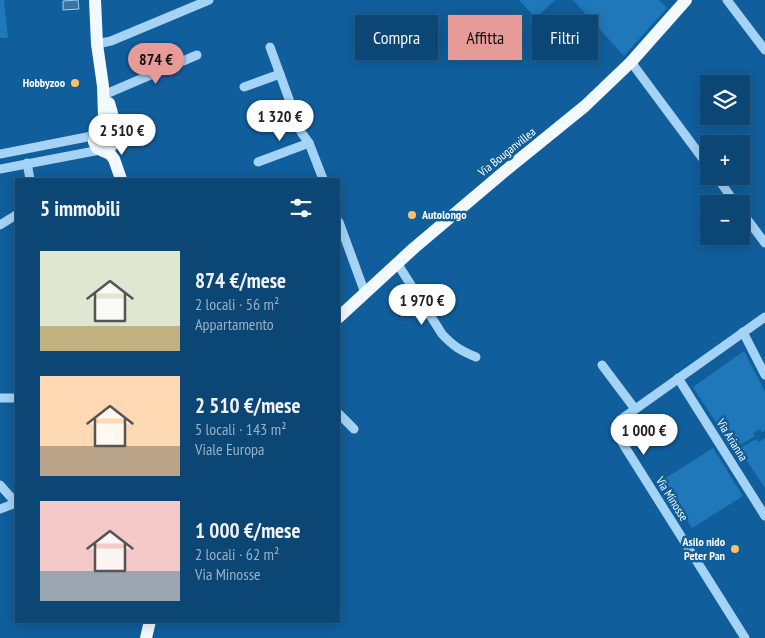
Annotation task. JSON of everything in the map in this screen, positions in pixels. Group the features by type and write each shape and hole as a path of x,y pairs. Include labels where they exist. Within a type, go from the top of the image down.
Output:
{"main road":[{"path":"95,0 97,44 114,130 114,140 110,148 102,150"},
{"name":"Via Bouganvillea","path":"340,316 397,263 504,171 585,106 631,62 686,0"},
{"path":"105,90 103,122 95,136 94,142 95,146 114,159 122,178"},
{"path":"97,133 106,130 111,133 120,155 123,170 122,178"}],"street":[{"path":"97,44 111,41 209,0"},
{"path":"727,0 765,50"},
{"path":"270,47 302,132 309,143 323,178"},
{"path":"105,90 197,54"},
{"path":"631,62 700,155"},
{"path":"244,87 280,74"},
{"path":"0,154 87,137 97,133"},
{"path":"258,162 309,143"},
{"path":"0,169 102,150"},
{"path":"27,163 30,178"},
{"path":"0,225 15,216"},
{"path":"750,223 765,243"},
{"path":"340,225 366,292"},
{"path":"397,263 442,334 460,350 476,357"},
{"name":"Via Minosse","path":"745,638 618,436 617,429 620,420 765,316"},
{"path":"744,332 765,375"},
{"path":"602,365 635,409"},
{"name":"Via Arianna","path":"678,378 765,516"},
{"path":"0,398 15,398"},
{"path":"340,415 354,429"},
{"path":"0,485 15,502"},
{"path":"0,509 15,503"}],"shaded area":[{"path":"0,0 4,0 8,38 0,38"},
{"path":"78,0 79,9 63,10 63,1"},
{"path":"519,0 555,0 539,15 533,15"},
{"path":"573,0 659,0 667,8 624,56 598,27 598,15 587,15"},
{"path":"744,351 765,392 765,430 762,432 760,429 753,433 755,436 738,446 728,441 693,387"},
{"path":"765,438 765,488 739,449 756,439 758,442"},
{"path":"713,448 743,496 692,528 661,481"}],"place":[{"name":"Hobbyzoo","path":"75,83"},
{"name":"Autolongo","path":"412,215"},
{"name":"Asilo nido Peter Pan","path":"735,549"}]}
